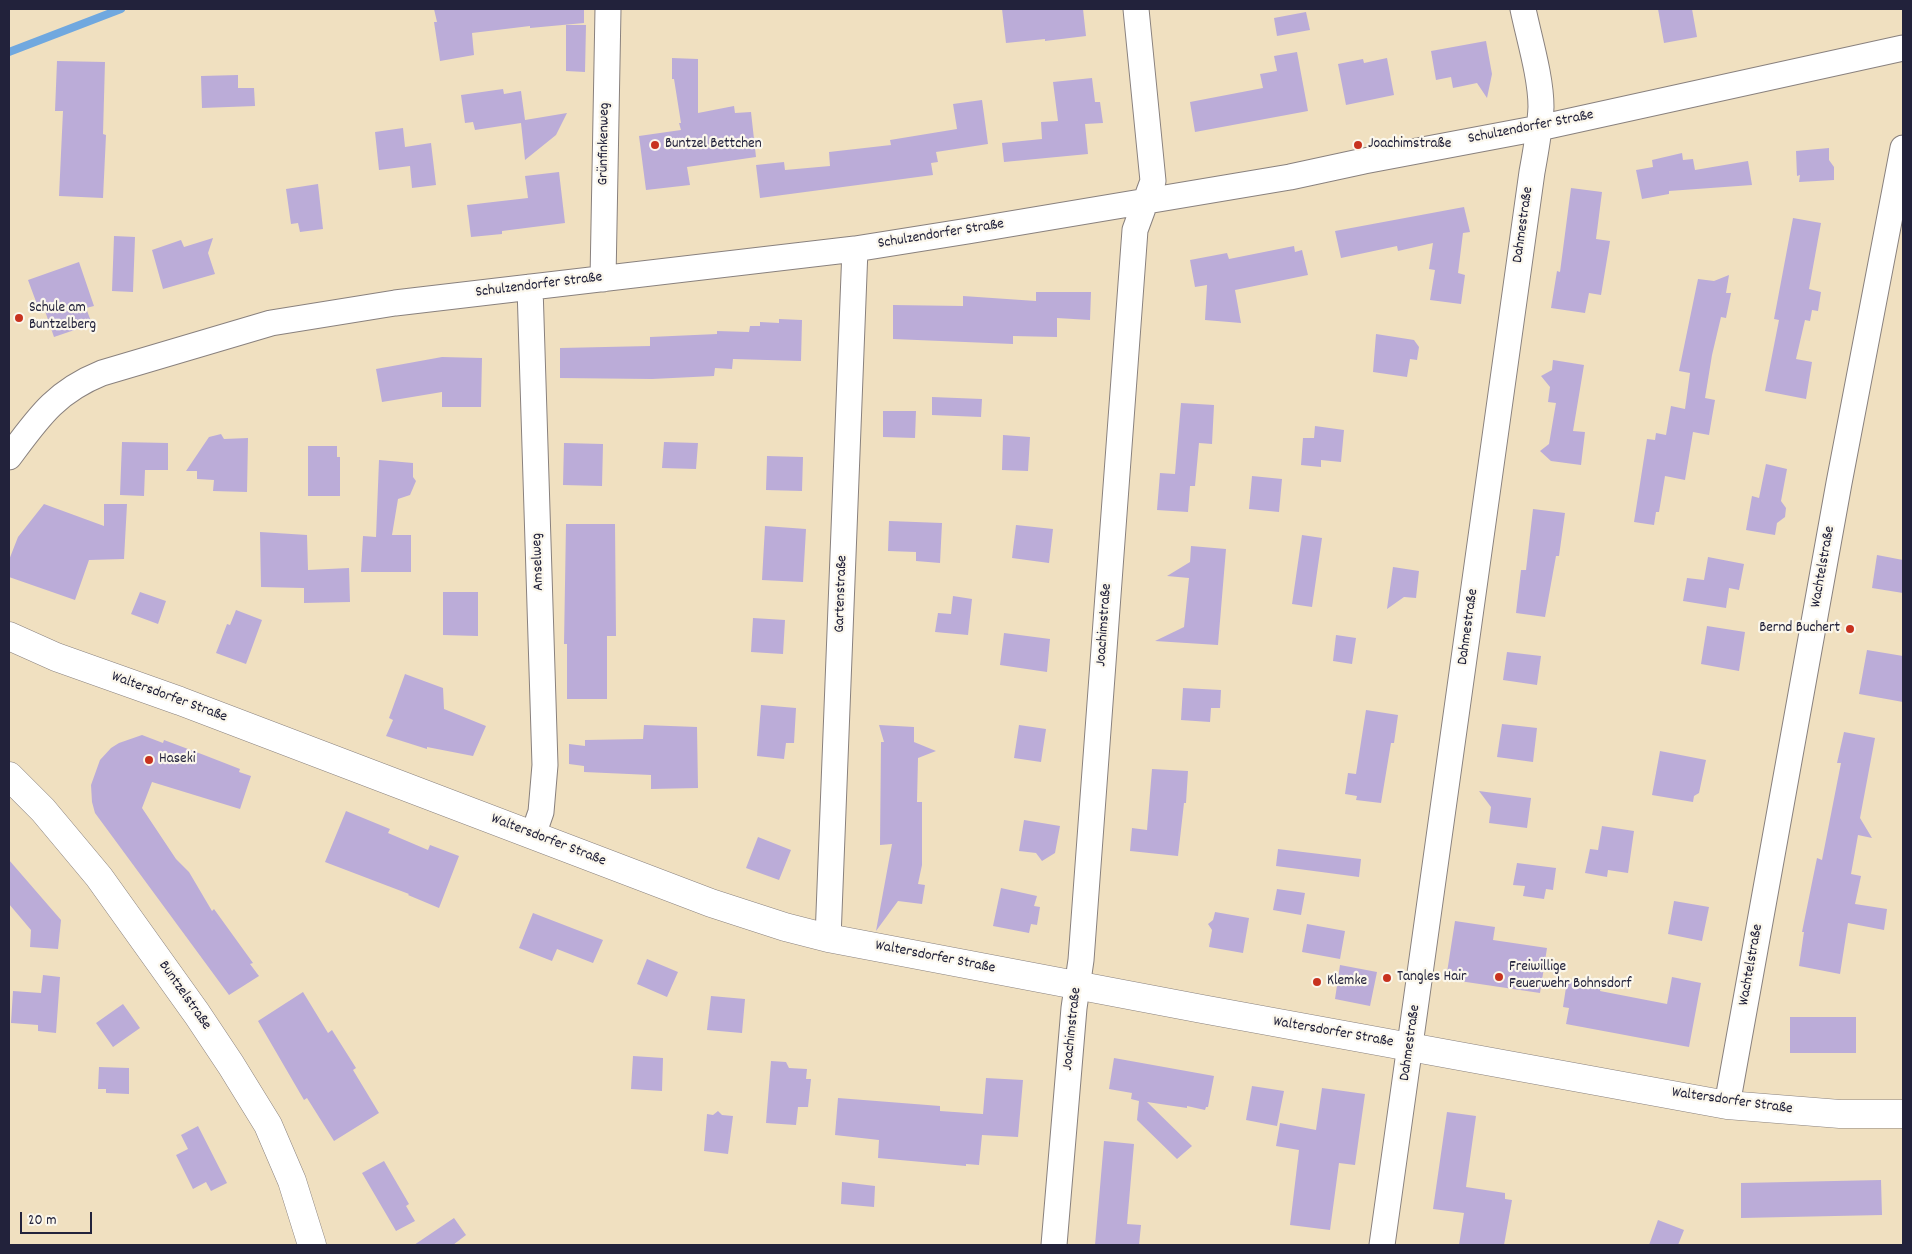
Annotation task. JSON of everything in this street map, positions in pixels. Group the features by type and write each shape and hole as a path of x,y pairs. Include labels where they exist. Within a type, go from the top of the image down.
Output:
{"street":[{"name":"Grünfinkenweg","path":"603,279 608,9"},
{"name":"Joachimstraße","path":"1054,1245 1077,985 1081,960 1135,230 1153,181 1136,9"},
{"name":"Dahmestraße","path":"1382,1245 1539,128 1541,106 1539,86 1523,9"},
{"name":"Schulzendorfer Straße","path":"9,457 39,416 55,400 78,384 102,373 271,323 395,303 855,249 1290,177 1539,128 1903,48"},
{"name":"Wachtelstraße","path":"1727,1104 1839,483 1903,148"},
{"name":"Gartenstraße","path":"828,938 855,249"},
{"name":"Amselweg","path":"530,287 545,765 541,812 532,835"},
{"name":"Waltersdorfer Straße","path":"9,636 56,657 189,705 743,914 828,938 1410,1048 1727,1104 1840,1114 1903,1114"},
{"name":"Buntzelstraße","path":"9,776 42,810 99,877 226,1057 268,1125 292,1181 312,1245"}],"building":[{"path":"434,9 584,9 584,23 530,28 530,26 472,33 474,55 440,61"},
{"path":"1002,9 1083,9 1086,36 1006,43"},
{"path":"1658,9 1692,9 1697,37 1664,43"},
{"path":"1306,12 1310,30 1277,36 1274,18"},
{"path":"566,25 586,25 585,72 566,71"},
{"path":"1486,41 1492,74 1487,98 1477,83 1453,88 1451,77 1436,80 1431,51"},
{"path":"1297,52 1308,111 1195,132 1190,102 1263,88 1260,74 1277,71 1274,56"},
{"path":"672,58 698,59 698,113 734,106 735,113 751,112 756,157 687,167 690,185 646,190 639,136 681,130 674,79 672,79"},
{"path":"1387,58 1394,95 1346,105 1338,64 1363,59 1364,63"},
{"path":"57,61 105,62 103,134 106,135 103,198 59,196 63,111 55,111"},
{"path":"238,75 238,88 254,88 255,106 202,108 201,76"},
{"path":"1092,78 1095,102 1100,102 1103,123 1085,124 1088,154 1004,162 1002,143 1042,139 1041,122 1058,121 1053,82"},
{"path":"503,89 504,94 521,91 525,120 567,113 556,135 525,160 521,123 475,130 473,122 465,123 461,95"},
{"path":"982,100 988,144 936,152 938,162 931,163 933,175 760,198 756,165 784,162 785,170 830,166 829,152 891,145 890,140 957,129 953,104"},
{"path":"403,128 405,147 431,143 436,185 412,188 410,166 379,170 375,132"},
{"path":"1829,148 1829,160 1834,167 1834,180 1799,182 1800,175 1797,176 1796,151"},
{"path":"1682,153 1683,160 1693,159 1695,170 1748,161 1752,185 1669,191 1669,194 1642,199 1636,170 1653,167 1652,160"},
{"path":"559,172 565,223 502,231 502,234 471,237 467,205 528,198 525,176"},
{"path":"318,184 323,229 300,232 298,223 291,224 286,189"},
{"path":"1571,188 1602,192 1596,239 1610,241 1601,295 1589,293 1585,313 1551,308 1557,271 1560,272"},
{"path":"1464,207 1470,232 1463,233 1458,273 1465,275 1461,304 1430,300 1435,270 1429,269 1433,243 1398,251 1397,246 1341,258 1335,231"},
{"path":"1793,218 1821,223 1809,289 1821,292 1818,311 1812,310 1810,321 1805,320 1796,359 1812,362 1806,399 1765,391 1779,320 1774,319"},
{"path":"114,236 135,237 133,292 112,291"},
{"path":"213,238 208,253 215,274 163,289 152,250 181,240 184,247"},
{"path":"1294,246 1295,252 1302,250 1308,275 1235,290 1241,323 1205,320 1207,285 1195,287 1190,260 1227,253 1229,259"},
{"path":"79,262 94,306 86,308 92,324 54,337 43,305 38,307 28,280"},
{"path":"1729,275 1726,293 1731,293 1726,318 1721,317 1705,398 1715,400 1709,435 1693,432 1685,480 1665,476 1659,512 1656,512 1654,525 1634,522 1647,439 1655,440 1656,433 1666,435 1671,406 1685,409 1690,373 1679,371 1698,279 1714,281"},
{"path":"1036,292 1091,292 1090,320 1057,318 1057,337 1013,336 1013,344 893,339 893,305 963,306 963,296 1036,301"},
{"path":"779,319 802,320 801,361 733,359 732,369 715,368 714,376 652,379 560,378 560,348 650,346 650,337 717,334 717,331 749,332 750,326 760,326 760,322 779,323"},
{"path":"1376,334 1414,340 1419,347 1417,360 1410,359 1407,377 1373,372"},
{"path":"442,357 482,358 481,407 442,407 442,392 382,402 376,369"},
{"path":"1553,360 1584,365 1573,431 1585,432 1581,465 1551,461 1540,451 1549,444 1556,403 1548,402 1550,387 1541,376 1552,370"},
{"path":"932,397 982,399 981,417 932,415"},
{"path":"1181,403 1214,405 1212,444 1199,443 1195,486 1190,486 1188,512 1157,510 1160,473 1175,474"},
{"path":"883,411 916,411 915,438 883,437"},
{"path":"1315,426 1344,430 1341,462 1321,460 1321,467 1301,465 1303,438 1314,438"},
{"path":"221,434 224,439 248,438 247,492 213,491 214,480 197,479 197,471 186,471 209,437"},
{"path":"1003,435 1030,437 1028,471 1002,470"},
{"path":"122,442 168,443 168,470 145,470 144,496 120,495"},
{"path":"664,442 698,443 696,469 662,468"},
{"path":"564,443 603,444 602,486 563,485"},
{"path":"308,446 337,446 337,457 340,457 340,496 308,496"},
{"path":"767,456 803,457 802,491 766,490"},
{"path":"379,460 413,463 413,477 416,481 410,495 398,499 392,535 411,535 411,572 361,572 363,536 376,537"},
{"path":"1766,464 1787,469 1781,501 1786,508 1785,517 1777,523 1775,535 1746,530 1752,496 1759,498"},
{"path":"1252,476 1282,479 1279,512 1249,509"},
{"path":"44,504 104,526 104,504 127,504 124,559 89,560 75,600 9,577 9,560 18,537"},
{"path":"1533,509 1565,513 1559,556 1556,556 1545,617 1516,613 1521,570 1526,570"},
{"path":"889,521 942,523 940,563 916,561 916,552 888,551"},
{"path":"566,524 615,524 616,636 607,636 607,699 567,699 567,644 564,644"},
{"path":"1016,525 1053,529 1049,563 1012,558"},
{"path":"765,526 806,529 803,582 762,580"},
{"path":"260,532 307,535 308,570 349,568 350,602 304,603 304,588 261,587"},
{"path":"1302,535 1322,538 1312,607 1292,604"},
{"path":"1191,546 1226,549 1218,645 1155,641 1184,627 1189,578 1167,576 1190,562"},
{"path":"1877,555 1903,560 1903,593 1872,588"},
{"path":"1708,557 1744,564 1739,590 1729,588 1726,608 1683,601 1687,578 1704,580"},
{"path":"1393,567 1419,571 1416,598 1404,597 1387,609"},
{"path":"140,592 166,601 158,624 131,614"},
{"path":"443,592 478,592 478,636 443,635"},
{"path":"953,596 972,599 968,635 935,632 938,613 951,614"},
{"path":"236,610 262,620 246,664 216,653 227,624 230,625"},
{"path":"753,618 785,620 783,654 751,652"},
{"path":"1707,626 1745,632 1739,671 1701,664"},
{"path":"1004,633 1050,639 1047,672 1000,665"},
{"path":"1336,635 1356,638 1352,664 1333,661"},
{"path":"1867,650 1903,656 1903,702 1859,694"},
{"path":"1507,652 1541,656 1537,685 1503,680"},
{"path":"405,674 443,688 444,709 486,726 473,756 427,747 427,749 386,736 393,720 389,718"},
{"path":"1183,688 1221,690 1220,708 1211,708 1210,722 1181,720"},
{"path":"761,705 796,708 794,743 786,743 784,759 757,756"},
{"path":"1366,710 1398,715 1394,743 1391,743 1381,803 1356,800 1357,796 1345,794 1348,773 1356,774"},
{"path":"1502,724 1537,728 1533,762 1497,757"},
{"path":"644,725 697,727 698,788 651,789 651,775 584,772 584,766 569,764 569,744 585,746 585,740 643,739"},
{"path":"879,725 914,727 914,742 936,751 918,758 917,802 922,802 922,865 918,884 925,885 922,904 898,901 876,931 892,844 880,845 881,742 884,742"},
{"path":"1019,725 1046,729 1041,762 1014,758"},
{"path":"1844,732 1875,738 1860,818 1872,838 1858,835 1851,874 1861,876 1855,904 1887,909 1884,930 1848,923 1840,974 1799,966 1804,932 1802,932 1817,858 1822,860 1841,763 1837,763"},
{"path":"142,735 163,743 164,740 204,755 240,769 239,772 251,776 240,809 152,782 142,808 176,859 189,872 212,911 214,909 253,963 250,964 259,976 229,995 95,813 91,785 100,760 111,748 119,743"},
{"path":"1660,751 1706,760 1699,793 1694,796 1693,802 1652,795"},
{"path":"1152,769 1188,771 1186,803 1184,803 1178,856 1130,851 1132,828 1147,830"},
{"path":"1479,791 1531,798 1527,828 1489,823 1491,807"},
{"path":"346,811 390,829 388,833 428,850 430,845 459,856 439,908 409,894 325,862"},
{"path":"1024,820 1060,826 1055,853 1042,861 1036,853 1019,851"},
{"path":"1602,826 1634,831 1628,873 1608,870 1607,877 1585,873 1590,849 1598,850"},
{"path":"758,837 791,850 779,880 746,868"},
{"path":"1278,849 1361,859 1359,877 1276,866"},
{"path":"9,860 61,920 58,949 30,947 31,930 9,904"},
{"path":"1517,863 1556,868 1553,890 1546,889 1544,899 1523,896 1525,886 1513,885"},
{"path":"1001,888 1037,896 1034,906 1040,907 1037,925 1031,924 1029,933 993,926"},
{"path":"1277,889 1305,893 1301,915 1273,910"},
{"path":"1674,901 1709,907 1702,941 1668,934"},
{"path":"1215,912 1249,918 1243,953 1209,947 1212,930 1208,924 1213,920"},
{"path":"533,913 603,940 593,963 557,949 552,961 519,948"},
{"path":"1455,921 1495,927 1493,940 1547,948 1540,993 1446,979"},
{"path":"1307,924 1345,931 1340,959 1302,952"},
{"path":"647,959 678,972 667,997 637,984"},
{"path":"1340,965 1377,972 1370,1006 1335,999"},
{"path":"43,975 60,977 56,1033 38,1031 38,1025 11,1023 13,991 41,993"},
{"path":"1672,977 1701,983 1689,1047 1566,1024 1569,1008 1563,1007 1567,981 1601,987 1600,991 1667,1004"},
{"path":"303,992 328,1033 332,1030 356,1068 353,1070 379,1113 334,1141 307,1098 304,1100 258,1021"},
{"path":"711,996 745,999 742,1033 707,1030"},
{"path":"123,1004 140,1028 113,1047 96,1023"},
{"path":"1790,1017 1856,1017 1856,1053 1790,1053"},
{"path":"633,1056 663,1058 662,1091 631,1089"},
{"path":"1114,1058 1214,1076 1208,1107 1205,1110 1187,1106 1187,1108 1147,1102 1192,1146 1177,1159 1137,1120 1139,1101 1131,1099 1132,1093 1109,1089"},
{"path":"771,1061 786,1062 789,1068 807,1069 806,1079 811,1079 808,1107 798,1107 796,1125 766,1123"},
{"path":"99,1067 129,1068 129,1094 106,1093 106,1089 98,1089"},
{"path":"986,1078 1023,1080 1018,1137 982,1135 979,1165 966,1164 966,1166 878,1158 879,1140 835,1135 838,1098 940,1106 940,1111 983,1114"},
{"path":"1252,1086 1284,1091 1277,1126 1246,1120"},
{"path":"1322,1088 1365,1094 1355,1165 1339,1163 1330,1230 1290,1225 1299,1150 1276,1146 1280,1123 1316,1130"},
{"path":"718,1111 722,1115 733,1116 728,1154 704,1151 707,1114 713,1115"},
{"path":"1447,1112 1476,1116 1466,1187 1505,1193 1505,1199 1512,1200 1504,1245 1459,1245 1464,1213 1433,1209"},
{"path":"198,1126 227,1183 211,1191 206,1182 193,1189 176,1155 188,1149 181,1135"},
{"path":"1104,1141 1134,1144 1127,1224 1141,1225 1139,1245 1095,1245"},
{"path":"384,1161 409,1204 406,1206 415,1221 396,1231 362,1173"},
{"path":"1881,1180 1882,1215 1741,1218 1741,1183"},
{"path":"842,1182 875,1186 874,1207 841,1204"},
{"path":"454,1218 466,1235 453,1245 414,1245"},
{"path":"1658,1220 1684,1230 1678,1245 1649,1245"}],"waterway":[{"path":"9,52 121,9"}],"place":[{"name":"Buntzel Bettchen","path":"655,145"},
{"name":"Joachimstraße","path":"1358,145"},
{"name":"Schule am Buntzelberg","path":"19,318"},
{"name":"Bernd Buchert","path":"1850,629"},
{"name":"Haseki","path":"149,760"},
{"name":"Freiwillige Feuerwehr Bohnsdorf","path":"1499,977"},
{"name":"Tangles Hair","path":"1387,978"},
{"name":"Klemke","path":"1317,982"}]}
